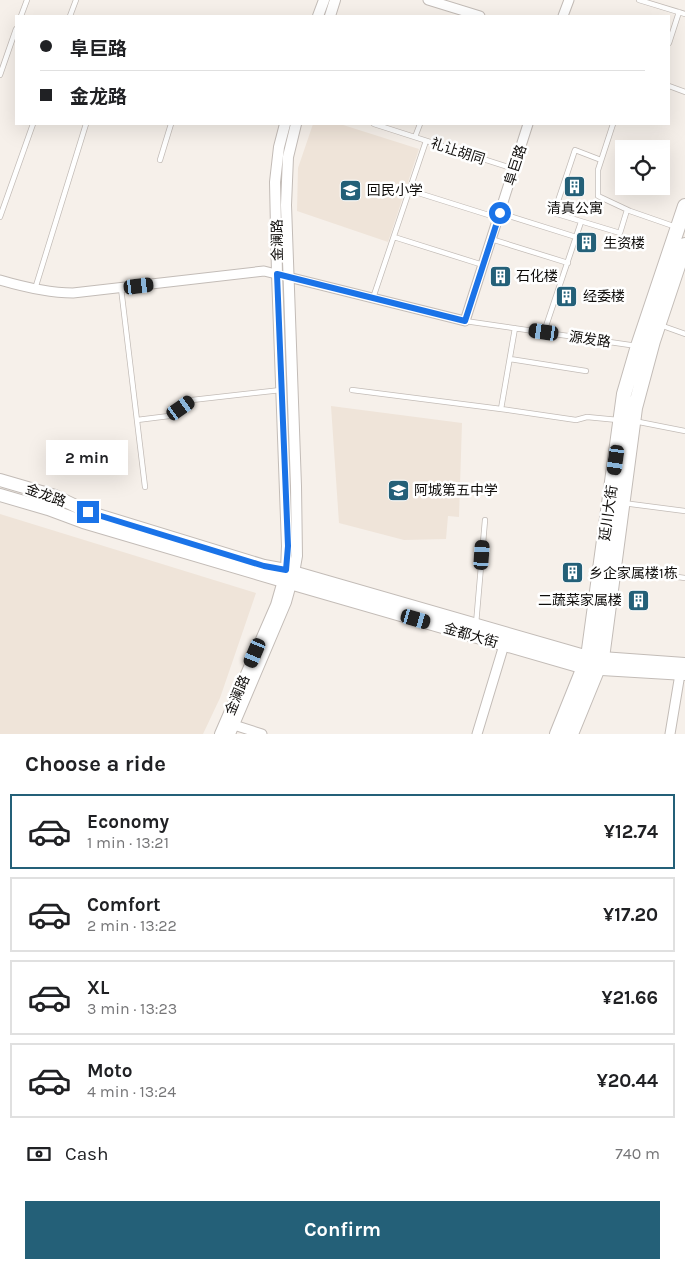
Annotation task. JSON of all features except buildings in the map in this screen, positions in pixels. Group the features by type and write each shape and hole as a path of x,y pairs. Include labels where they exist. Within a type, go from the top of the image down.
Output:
{"main road":[{"name":"延川大街","path":"571,734 593,663 614,568 622,503 627,420 624,394 685,206"},
{"name":"延川大街","path":"558,734 593,663 627,420 685,245"},
{"name":"金龙路","path":"0,480 55,496 88,512 262,570"},
{"name":"金龙路","path":"0,495 48,509 83,522 262,570"},
{"name":"金都大街","path":"262,570 476,625 593,663"},
{"name":"金都大街","path":"288,577 504,645 593,663 683,670"}],"street":[{"path":"318,15 324,0"},
{"path":"330,15 335,0"},
{"path":"428,0 457,13 472,15"},
{"path":"563,15 569,0"},
{"name":"金澜路","path":"232,730 279,620 288,577 275,182 279,147 285,125"},
{"name":"金澜路","path":"220,734 297,556 286,205 290,144 296,125"},
{"name":"阜巨路","path":"465,321 528,125"},
{"name":"源发路","path":"0,280 35,289 58,293 73,293 264,271 465,321"},
{"path":"477,734 504,645"},
{"path":"670,734 683,670"},
{"path":"232,730 262,734"}],"lane":[{"path":"21,15 27,0"},
{"path":"71,15 76,0"},
{"path":"640,0 685,14"},
{"path":"670,40 678,12"},
{"path":"0,75 15,32"},
{"path":"670,86 685,92"},
{"path":"0,217 33,125"},
{"path":"35,289 86,125"},
{"path":"160,160 171,125"},
{"name":"礼让胡同","path":"377,125 514,169"},
{"path":"415,137 420,125"},
{"path":"613,125 598,170 598,196 627,210 678,228"},
{"path":"373,298 426,141"},
{"path":"601,160 575,150 554,213 620,233 627,210"},
{"path":"410,190 576,236"},
{"path":"544,332 581,222"},
{"path":"394,237 483,265"},
{"path":"491,239 568,263"},
{"path":"121,288 145,487"},
{"name":"源发路","path":"465,321 638,346"},
{"path":"658,325 685,334"},
{"path":"501,409 515,328"},
{"path":"510,359 586,371"},
{"path":"136,420 169,416 192,400 282,390"},
{"path":"352,390 576,420 587,417 627,420 685,431"},
{"path":"622,503 685,511"},
{"path":"476,625 485,520"},
{"path":"614,568 685,578"}],"shaded area":[{"name":"回民小学","path":"313,125 343,125 419,149 388,242 297,211 298,168"},
{"name":"阿城第五中学","path":"331,406 462,423 459,517 448,516 446,539 404,540 339,523"},
{"path":"0,514 256,593 220,698 203,734 0,734"}],"place":[{"name":"清真公寓","path":"575,186"},
{"name":"回民小学","path":"351,190"},
{"name":"生资楼","path":"587,243"},
{"name":"石化楼","path":"500,276"},
{"name":"经委楼","path":"567,296"},
{"name":"阿城第五中学","path":"398,490"},
{"name":"乡企家属楼1栋","path":"573,573"},
{"name":"二蔬菜家属楼","path":"638,600"}],"route":[{"path":"88,512 264,566 286,570 288,546 277,274 465,321 500,213"}]}
